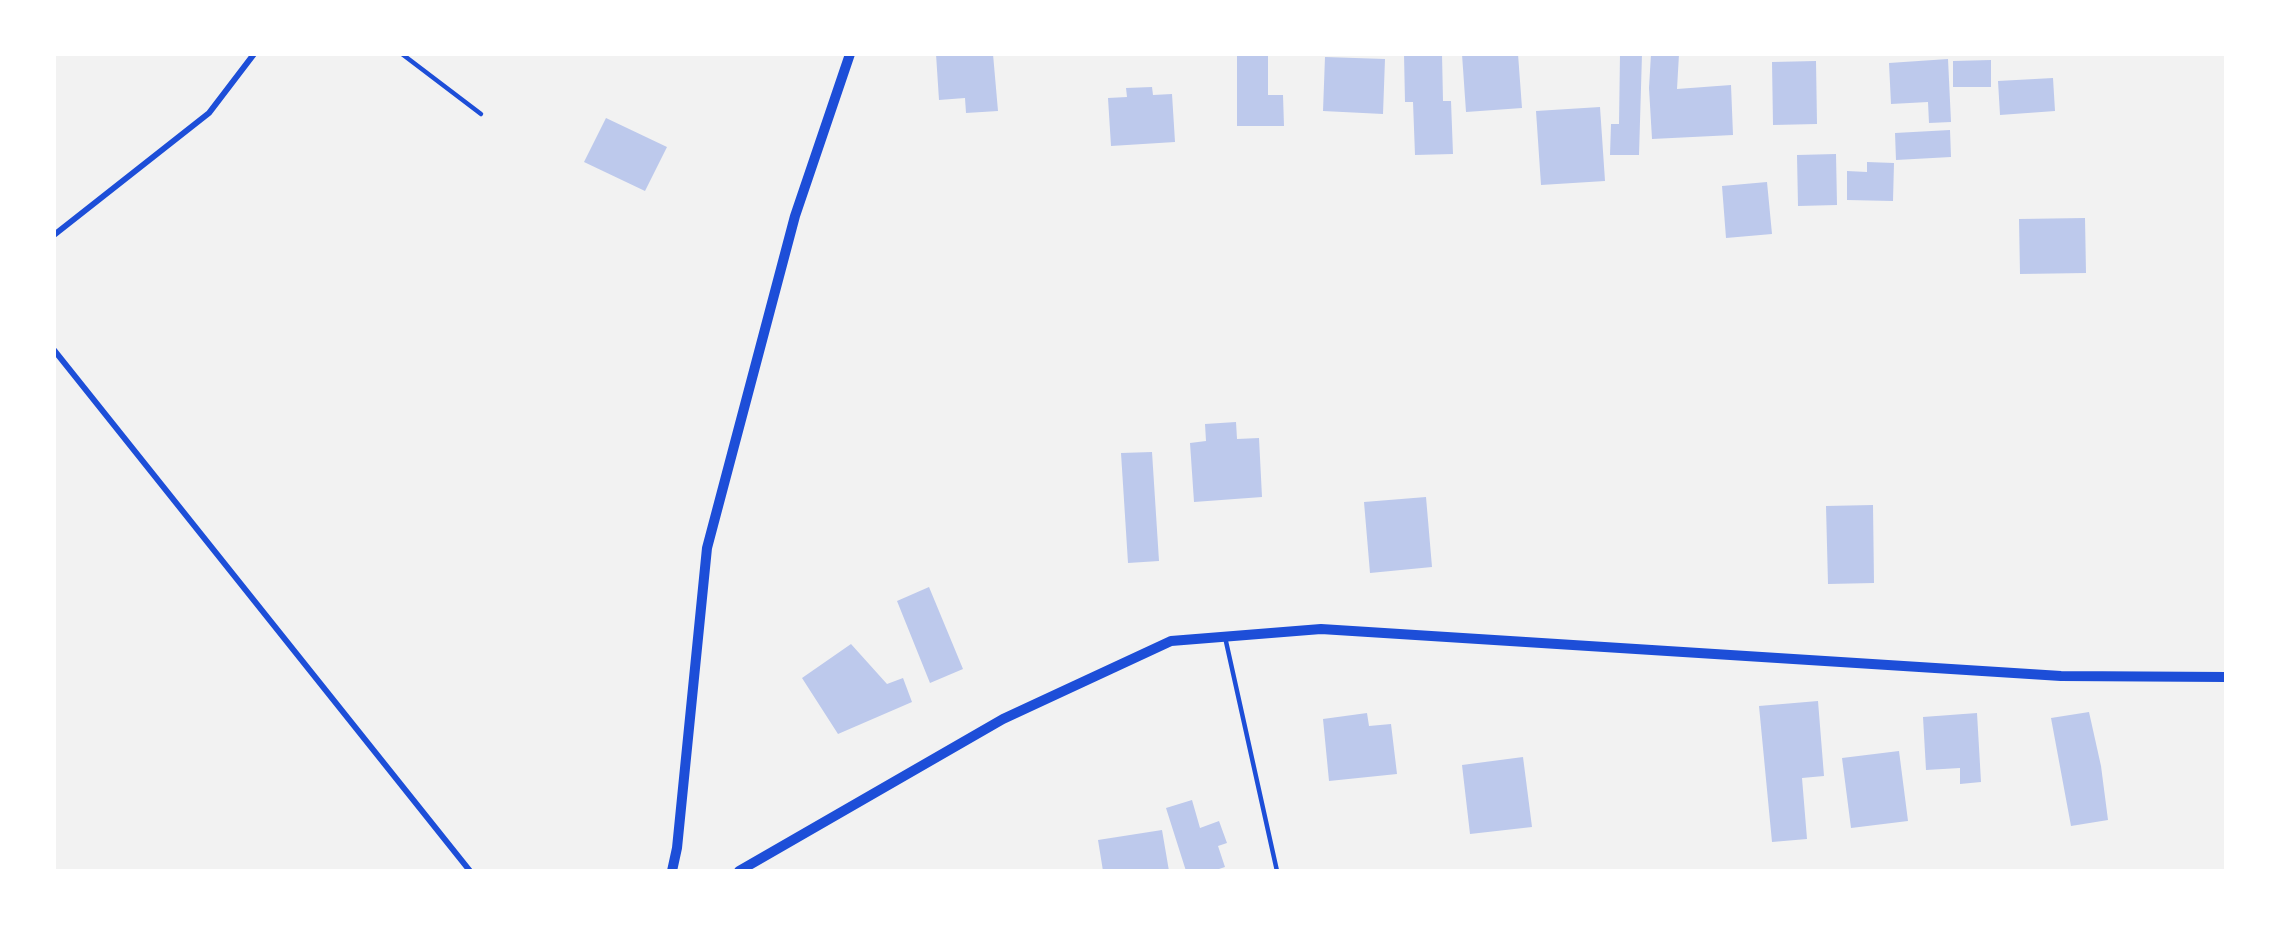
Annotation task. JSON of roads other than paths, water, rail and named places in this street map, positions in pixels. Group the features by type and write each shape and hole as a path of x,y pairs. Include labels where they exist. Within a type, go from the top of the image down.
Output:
{"street":[{"path":"54,235 209,113 254,54"},
{"path":"672,871 677,848 707,548 795,216 850,54"},
{"path":"54,350 470,871"},
{"path":"739,871 1003,719 1171,641 1321,629 2061,676 2226,677"}],"lane":[{"path":"402,54 481,114"},
{"path":"1225,637 1277,871"}]}
